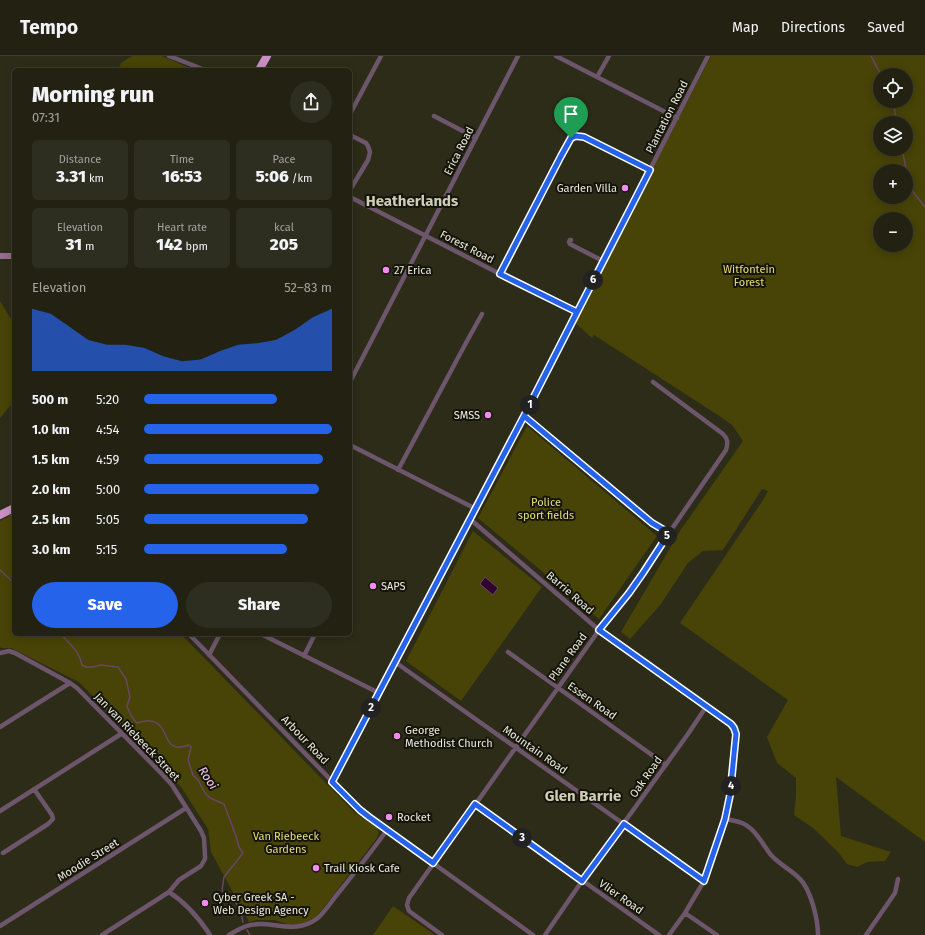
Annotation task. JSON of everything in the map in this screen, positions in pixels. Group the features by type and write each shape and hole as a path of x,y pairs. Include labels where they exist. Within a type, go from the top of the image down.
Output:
{"highway":[{"path":"260,68 267,56"},
{"path":"265,68 270,56"},
{"path":"0,516 12,509"}],"street":[{"path":"169,56 200,68"},
{"path":"352,110 381,56"},
{"name":"Erica Road","path":"352,378 518,56"},
{"path":"556,56 677,118"},
{"path":"598,78 609,56"},
{"name":"Plantation Road","path":"332,782 476,509 708,56"},
{"path":"434,116 476,138"},
{"path":"352,136 366,144 370,152 368,160 352,187"},
{"path":"500,274 561,156 573,136 584,137 650,170"},
{"name":"Forest Road","path":"352,198 577,312"},
{"path":"571,240 569,242 570,244 603,261"},
{"path":"0,256 12,256"},
{"path":"398,470 482,314"},
{"name":"Plane Road","path":"442,935 409,911 407,905 409,898 557,688 599,630 636,583 728,446 726,438 723,434 653,382"},
{"path":"524,416 652,523 669,533"},
{"path":"352,446 476,509"},
{"name":"Barrie Road","path":"470,520 599,630 731,724 735,731 730,795 725,819 704,881 686,913 668,935"},
{"name":"Arbour Road","path":"190,636 360,810 533,935"},
{"path":"209,655 219,636"},
{"path":"265,636 379,693"},
{"path":"304,656 314,636"},
{"name":"Jan van Riebeeck Street","path":"0,653 9,651 19,655 70,682 172,785 201,831 204,838 205,860 201,866 179,880 169,892"},
{"name":"Essen Road","path":"508,652 666,765"},
{"name":"Mountain Road","path":"395,662 704,881"},
{"path":"0,727 70,682"},
{"name":"Oak Road","path":"545,935 706,707"},
{"path":"0,811 122,734"},
{"path":"3,853 48,824 53,819 52,815 34,789"},
{"name":"Vlier Road","path":"475,804 658,935"},
{"name":"Moodie Street","path":"0,926 186,808"},
{"path":"725,819 742,823 749,828 756,834 773,857 801,880 808,890 812,902 818,928 818,935"},
{"path":"229,935 253,924 261,923 295,927 304,925 313,920 324,912 387,830"},
{"path":"866,935 895,893 898,879"},
{"path":"102,935 169,892 177,897 194,913 210,935"},
{"path":"686,913 717,935"}],"green space":[{"path":"132,56 162,56 189,68 119,68 121,63"},
{"name":"Witfontein Forest","path":"711,56 925,56 925,842 836,777 841,836 891,852 885,861 867,862 857,867 847,864 838,852 813,828 794,815 796,778 777,763 767,737 788,700 680,623 768,491 762,489 723,550 703,551 688,563 661,604 630,639 621,632 680,531 743,441 732,425 721,417 594,335 592,338 573,321"},
{"path":"0,301 12,321 12,403 0,418"},
{"name":"Police sport fields","path":"527,426 657,536 599,619 478,518"},
{"name":"Van Riebeeck Gardens","path":"12,514 12,636 183,636 355,813 377,827 379,832 377,838 318,915 304,924 289,925 275,920 257,920 249,922 211,852 208,829 181,787 79,682 11,648 0,647 0,521"},
{"path":"473,531 542,587 461,701 406,661"},
{"path":"393,906 435,935 373,935"}],"shaded area":[{"path":"485,577 498,588 493,595 480,584"}],"waterway":[{"path":"871,56 877,68"},
{"path":"894,108 896,116"},
{"path":"903,156 910,188 925,207"},
{"name":"Rooi","path":"0,570 12,581"},
{"name":"Rooi","path":"63,636 76,651 82,665 86,667 101,665 118,667 126,679 130,697 127,706 137,723 147,721 156,723 163,729 172,745 176,747 189,745 191,747 188,760 193,775 210,798 224,804 239,847 243,853 224,877 222,890 234,900 240,909 243,922"},
{"name":"Rooi","path":"247,930 250,935"}],"place":[{"name":"Garden Villa","path":"625,188"},
{"name":"27 Erica","path":"386,270"},
{"name":"SMSS","path":"488,415"},
{"name":"SAPS","path":"373,586"},
{"name":"George Methodist Church","path":"397,736"},
{"name":"Rocket","path":"389,817"},
{"name":"Trail Kiosk Cafe","path":"316,868"},
{"name":"Cyber Greek SA - Web Design Agency","path":"205,903"}],"district":[{"name":"Heatherlands","path":"412,201"},
{"name":"Glen Barrie","path":"583,796"}],"route":[{"path":"573,136 584,137 650,170 524,416 652,523 669,533 629,593 599,630 731,724 734,728 736,734 728,806 704,881 624,824 582,881 475,804 433,863 360,810 332,782 476,509 577,312 500,274 571,138 573,136"}]}
